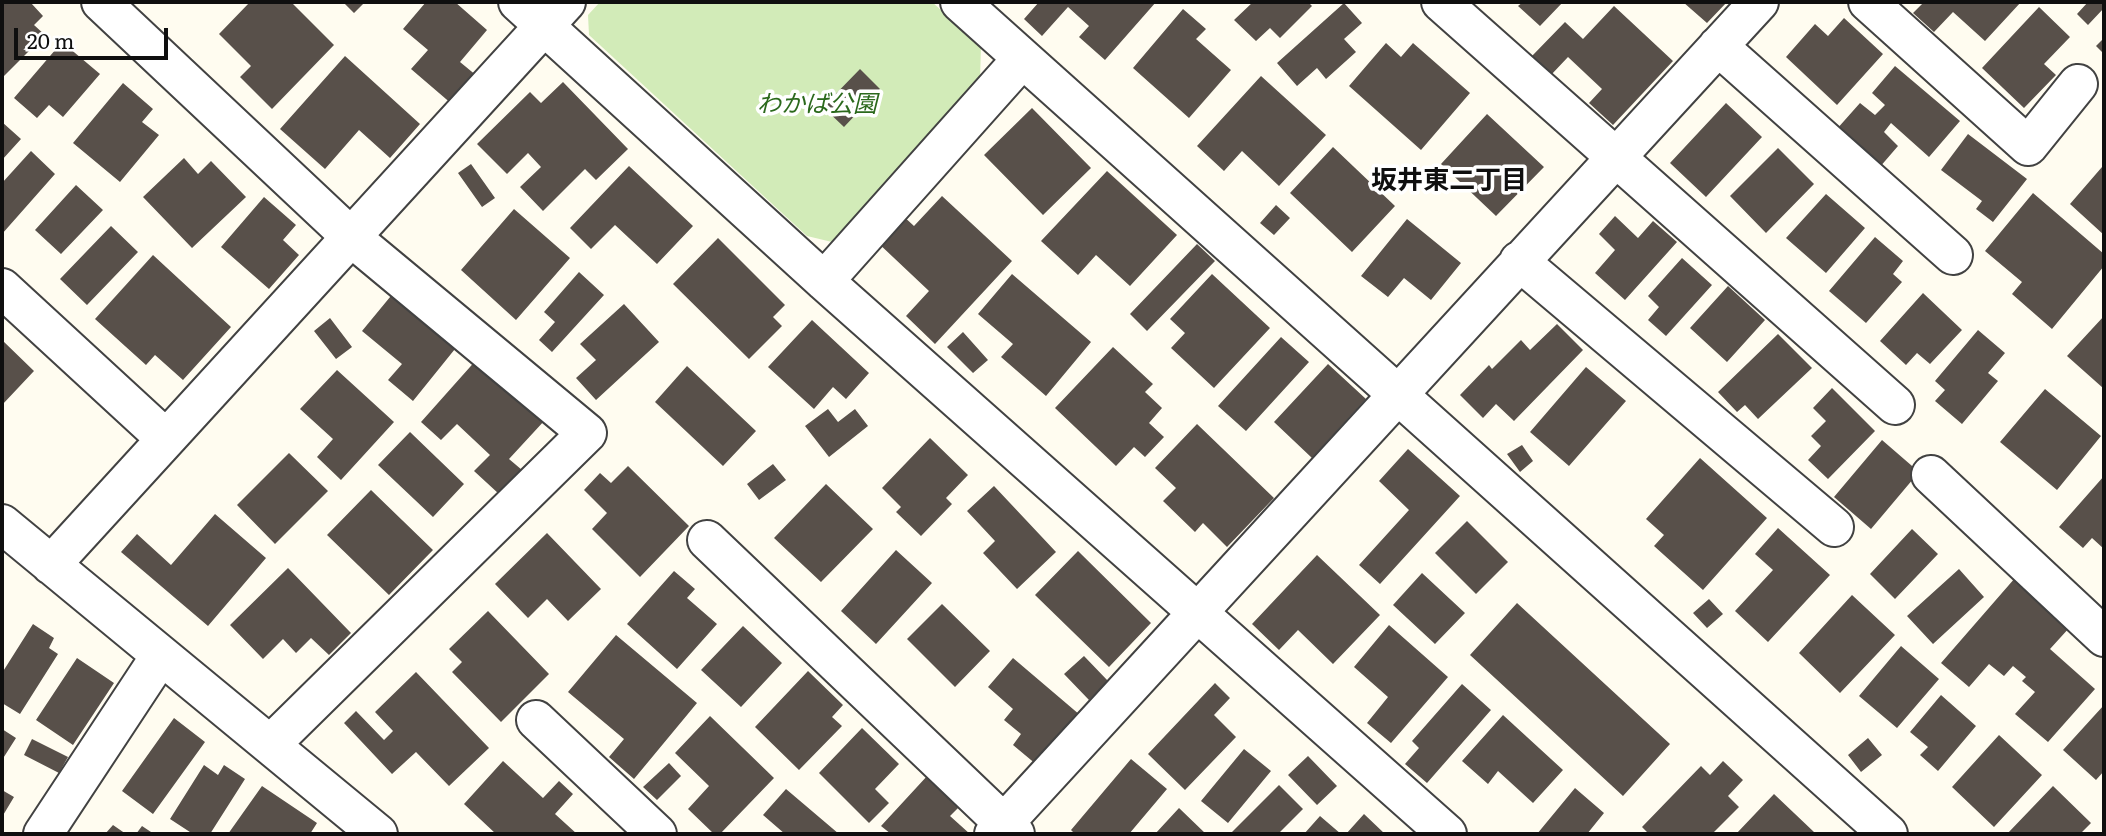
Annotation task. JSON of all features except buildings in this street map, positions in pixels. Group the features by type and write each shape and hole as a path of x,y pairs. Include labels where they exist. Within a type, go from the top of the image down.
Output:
{"street":[{"path":"101,2 351,237 587,433 270,745"},
{"path":"960,2 1888,834"},
{"path":"1441,2 1895,405"},
{"path":"707,540 1004,831 1198,611 1759,2"},
{"path":"1868,2 2028,146 2078,84"},
{"path":"51,565 351,237 543,10 824,281 1447,834"},
{"path":"1718,46 1952,254"},
{"path":"824,281 1022,59"},
{"path":"1520,261 1834,527"},
{"path":"2,288 166,439"},
{"path":"1931,475 2104,637"},
{"path":"2,524 270,745 369,831"},
{"path":"43,834 161,655"},
{"path":"536,720 657,834"}],"green space":[{"name":"わかば公園","path":"600,2 932,2 981,46 980,81 832,242 807,236 589,35 588,15"}],"district":[{"name":"坂井東二丁目","path":"1449,181"}]}
